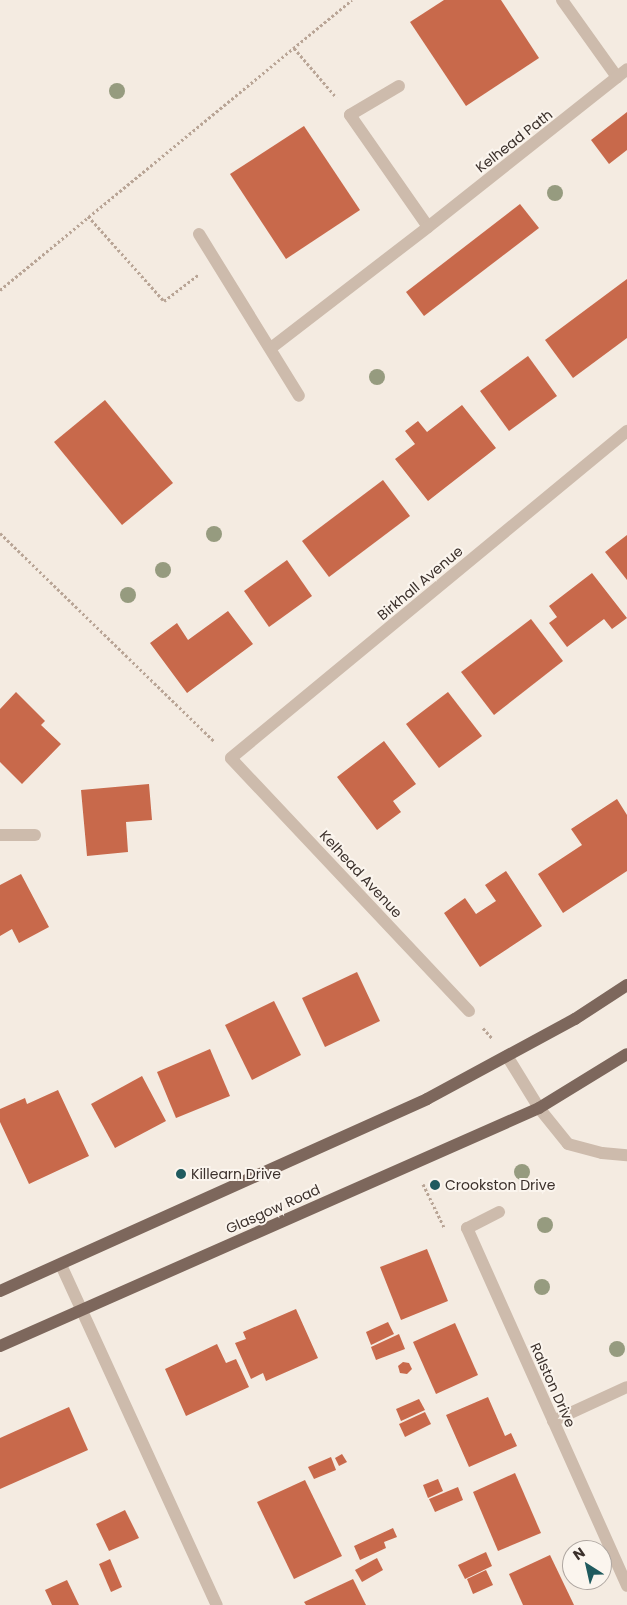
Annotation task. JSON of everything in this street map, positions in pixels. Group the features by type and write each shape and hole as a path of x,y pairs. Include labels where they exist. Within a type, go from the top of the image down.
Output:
{"main road":[{"path":"0,1291 427,1099 575,1019 627,985"},
{"name":"Glasgow Road","path":"0,1346 539,1108 627,1054"}],"street":[{"name":"Kelhead Path","path":"271,348 428,228 622,73 562,0"},
{"path":"398,86 350,115 428,228"},
{"path":"199,234 299,396"},
{"name":"Birkhall Avenue","path":"231,758 627,431"},
{"name":"Kelhead Avenue","path":"231,758 469,1011"},
{"path":"0,835 35,835"},
{"path":"507,1056 539,1108 568,1144 602,1153 625,1151"},
{"path":"467,1228 499,1212"},
{"name":"Ralston Drive","path":"467,1228 627,1586"},
{"path":"60,1265 217,1605"},
{"path":"553,1421 627,1387"}],"path":[{"path":"0,290 352,0"},
{"path":"294,48 350,115"},
{"path":"88,216 164,301 217,261"},
{"path":"0,533 231,758"},
{"path":"469,1011 507,1056"},
{"path":"414,1163 443,1227 467,1228"}],"building":[{"path":"444,0 501,0 539,58 466,106 410,22"},
{"path":"627,112 627,150 609,164 591,140"},
{"path":"304,126 360,210 286,259 230,174"},
{"path":"520,204 539,228 424,316 406,292"},
{"path":"627,279 627,338 573,378 545,340"},
{"path":"528,356 557,396 509,431 480,391"},
{"path":"105,400 173,483 122,525 54,442"},
{"path":"462,405 496,448 428,501 395,459 415,444 405,431 418,421 427,432"},
{"path":"383,480 410,516 329,577 302,541"},
{"path":"627,535 627,580 605,552"},
{"path":"287,560 312,596 269,627 244,591"},
{"path":"592,573 627,618 612,629 604,619 567,647 549,623 557,617 549,606"},
{"path":"228,611 253,644 187,693 150,643 177,623 188,640"},
{"path":"531,619 563,661 494,715 461,672"},
{"path":"16,692 45,721 41,725 61,744 22,784 0,762 0,709"},
{"path":"448,692 482,736 439,768 406,724"},
{"path":"384,741 416,784 393,801 401,812 377,830 337,777"},
{"path":"149,784 152,820 126,822 128,852 87,856 81,790"},
{"path":"617,799 627,815 627,871 563,913 538,874 582,845 571,829"},
{"path":"506,871 542,926 480,967 444,913 465,898 476,914 496,901 485,885"},
{"path":"21,874 49,927 19,943 12,929 0,936 0,885"},
{"path":"357,972 380,1021 325,1047 302,998"},
{"path":"274,1001 301,1055 252,1080 225,1025"},
{"path":"210,1049 230,1096 176,1118 157,1072"},
{"path":"142,1076 166,1121 115,1148 91,1104"},
{"path":"58,1090 89,1156 29,1184 0,1122 0,1109 25,1098 27,1104"},
{"path":"427,1249 448,1301 401,1320 380,1267"},
{"path":"296,1309 318,1358 266,1381 263,1373 251,1379 235,1343 246,1339 243,1332"},
{"path":"388,1322 394,1334 371,1345 366,1332"},
{"path":"455,1323 478,1375 436,1394 413,1342"},
{"path":"399,1334 405,1349 376,1360 371,1347"},
{"path":"217,1344 226,1363 236,1359 249,1387 186,1416 165,1369"},
{"path":"403,1362 409,1363 412,1369 407,1374 400,1373 398,1366"},
{"path":"488,1397 505,1436 511,1433 517,1446 469,1467 446,1415"},
{"path":"419,1399 425,1410 401,1421 396,1409"},
{"path":"69,1407 88,1450 0,1489 0,1438"},
{"path":"425,1412 431,1424 405,1437 399,1424"},
{"path":"342,1454 347,1462 339,1466 335,1458"},
{"path":"331,1457 336,1470 314,1479 308,1467"},
{"path":"515,1473 541,1533 498,1551 473,1492"},
{"path":"438,1479 443,1491 428,1498 423,1485"},
{"path":"305,1480 342,1556 294,1579 257,1502"},
{"path":"458,1487 463,1500 435,1512 429,1499"},
{"path":"125,1510 139,1538 109,1551 96,1524"},
{"path":"393,1528 397,1537 384,1542 386,1548 360,1560 354,1546"},
{"path":"486,1552 492,1566 465,1579 458,1565"},
{"path":"550,1555 562,1580 562,1590 567,1590 574,1605 523,1605 509,1574"},
{"path":"377,1558 383,1570 362,1582 355,1570"},
{"path":"110,1559 122,1587 111,1592 99,1564"},
{"path":"486,1570 493,1585 473,1594 467,1579"},
{"path":"353,1579 366,1605 306,1605 304,1602"},
{"path":"67,1580 79,1605 52,1605 45,1590"}],"place":[{"name":"Killearn Drive","path":"181,1174"},
{"name":"Crookston Drive","path":"435,1185"}]}
